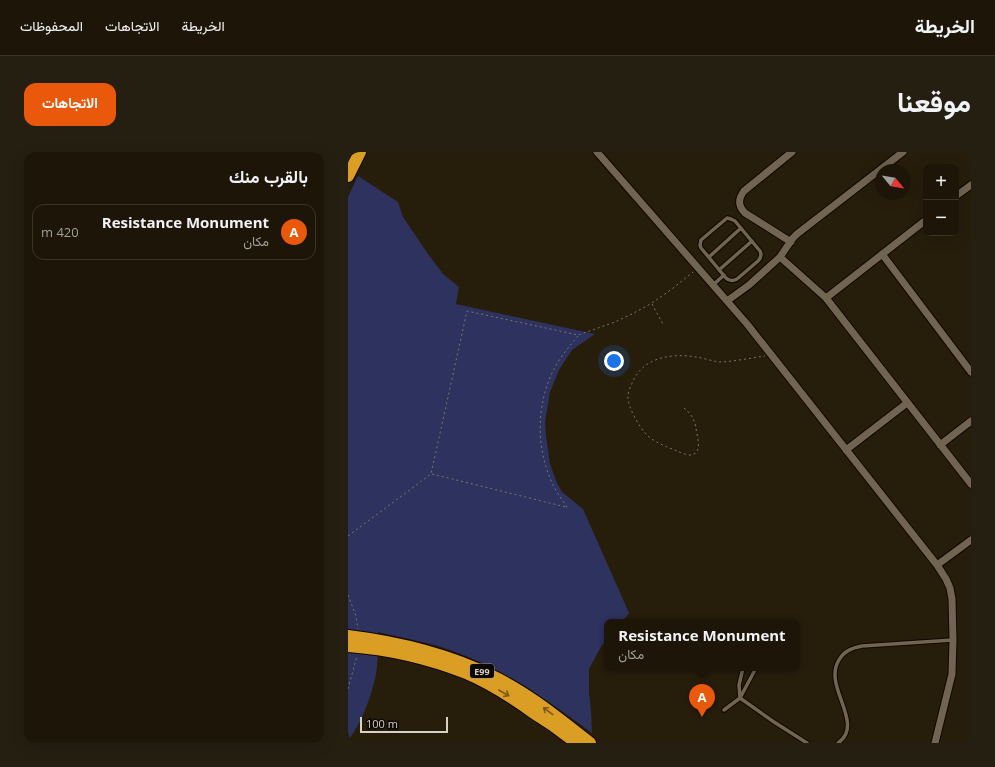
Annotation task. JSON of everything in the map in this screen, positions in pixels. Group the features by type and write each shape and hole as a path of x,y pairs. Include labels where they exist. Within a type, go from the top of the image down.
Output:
{"highway":[{"path":"348,176 360,152"},
{"name":"E99","path":"353,633 442,656 469,665 493,676 547,710 590,743"},
{"name":"E99","path":"353,649 390,650 414,656 467,674 514,699 542,717 576,743"}],"street":[{"path":"597,152 727,300 937,565 946,579 950,588 952,599 952,674 935,743"},
{"path":"791,242 741,210 739,200 744,191 792,152"},
{"path":"727,300 749,285 780,257 797,234 903,152"},
{"path":"959,194 971,185"},
{"path":"826,298 923,222"},
{"path":"882,254 971,372"},
{"path":"780,257 826,298 971,484"},
{"path":"846,450 907,403"},
{"path":"940,445 971,421"},
{"path":"937,565 971,540"}],"lane":[{"path":"727,218 733,220 752,241 761,253 761,257 735,280 729,280 700,247 701,240 727,218"},
{"path":"709,257 741,228"},
{"path":"719,270 752,241"},
{"path":"713,285 724,275"},
{"path":"838,743 844,738 848,724 835,682 835,672 838,661 846,652 862,646 953,640"},
{"path":"740,698 739,685 742,671"},
{"path":"724,710 740,698 754,671"},
{"path":"740,698 807,743"}],"path":[{"path":"348,536 431,474 467,311 578,335 616,322 652,303 698,268"},
{"path":"652,303 664,326"},
{"path":"431,474 567,507 550,478 545,462 540,428 543,398 553,370 578,335"},
{"path":"684,408 691,414 695,422 698,447 697,452 694,455 669,448 647,435 639,424 629,402 629,390 634,379 641,370 650,362 664,357 680,355 721,362 771,356"},
{"path":"348,595 356,616 353,633"},
{"path":"348,689 353,649"}],"shaded area":[{"path":"358,176 398,202 403,217 428,254 443,274 459,287 456,304 595,334 572,350 559,370 550,392 545,422 550,464 557,483 562,492 583,509 629,613 624,619 604,619 604,643 589,669 592,733 526,687 472,658 444,648 378,632 377,667 373,687 361,719 348,741 348,197"}],"place":[{"name":"Resistance Monument","path":"702,717"}]}
